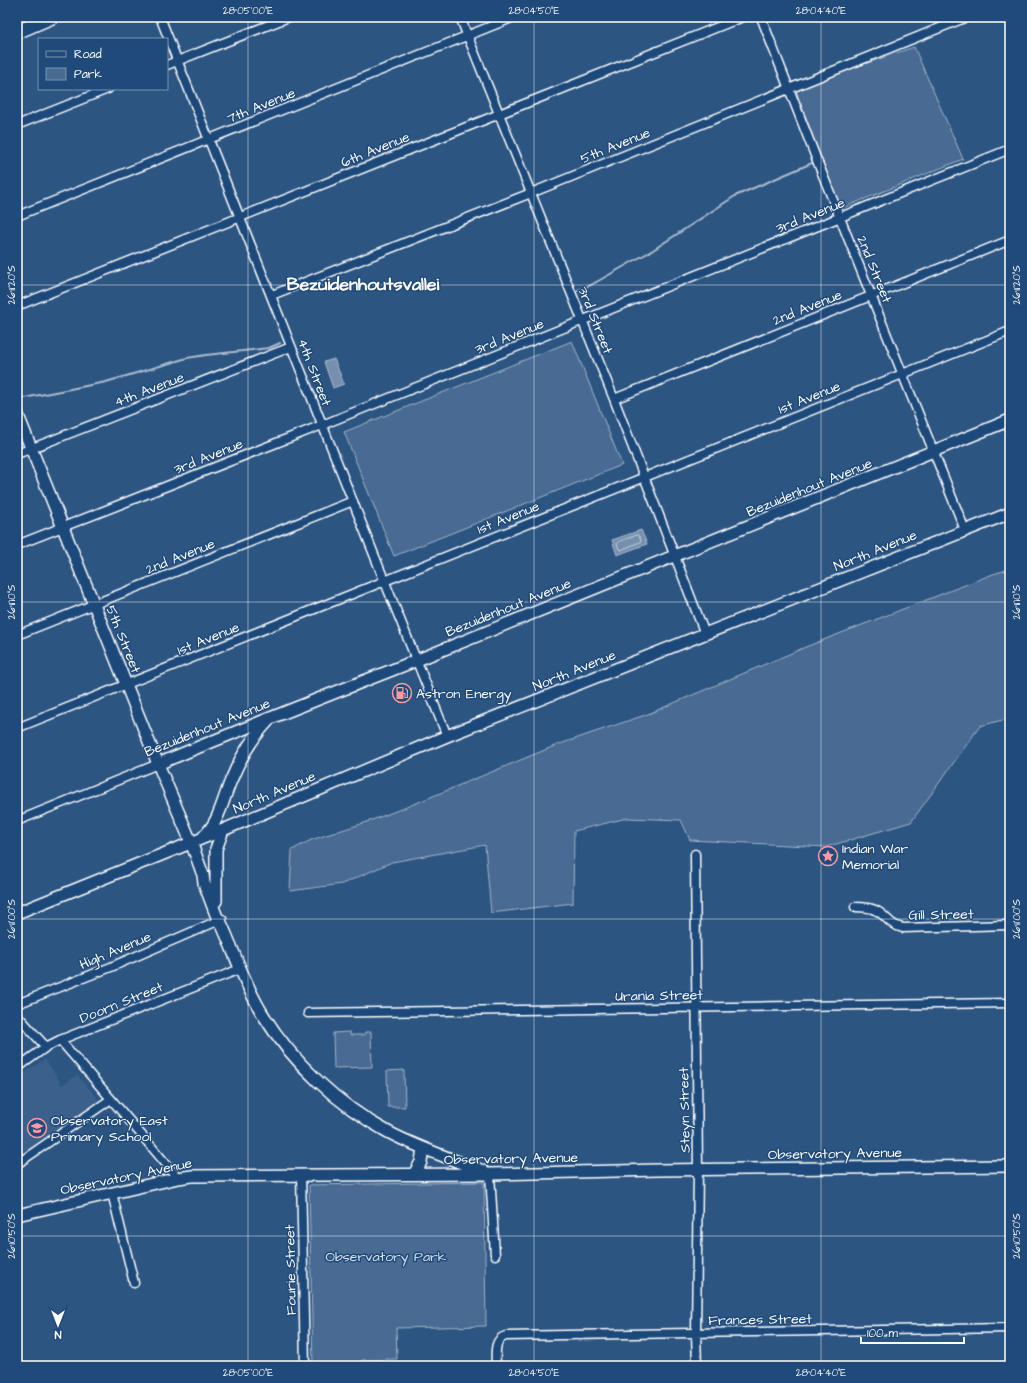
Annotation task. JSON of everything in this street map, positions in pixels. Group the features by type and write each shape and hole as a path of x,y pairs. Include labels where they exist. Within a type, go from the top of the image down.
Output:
{"main road":[{"path":"17,32 52,17"}],"street":[{"name":"4th Street","path":"160,17 447,736"},
{"path":"168,65 289,17"},
{"name":"3rd Street","path":"460,17 614,399 705,634"},
{"name":"7th Avenue","path":"17,216 514,17"},
{"name":"6th Avenue","path":"17,306 743,17"},
{"name":"2nd Street","path":"761,17 965,530"},
{"name":"5th Avenue","path":"272,295 967,17"},
{"path":"17,125 105,90"},
{"name":"3rd Avenue","path":"17,546 1010,149"},
{"name":"2nd Avenue","path":"614,399 1010,240"},
{"name":"1st Avenue","path":"17,728 644,476 1010,331"},
{"name":"4th Avenue","path":"17,454 291,347"},
{"name":"5th Street","path":"17,413 158,764 204,876 208,881 216,901 221,921"},
{"name":"Bezuidenhout Avenue","path":"17,821 271,717 591,589 676,557 1010,420"},
{"name":"2nd Avenue","path":"17,635 353,501"},
{"name":"North Avenue","path":"17,913 223,830 447,736 1010,513"},
{"path":"202,838 214,826 244,752 258,731 271,717"},
{"path":"218,815 226,823 234,825"},
{"path":"216,901 216,849 223,830"},
{"name":"Steyn Street","path":"695,854 698,1170 697,1366"},
{"name":"5th Street","path":"204,876 204,884 221,921"},
{"name":"Gill Street","path":"855,907 868,908 877,911 891,923 903,928 1010,925"},
{"path":"221,921 240,969 262,1013 288,1048 317,1080 352,1110 390,1133 423,1148 490,1174 495,1255"},
{"name":"High Avenue","path":"17,1004 221,921"},
{"name":"Doorn Street","path":"17,1068 60,1040 240,969"},
{"name":"Urania Street","path":"308,1013 1010,1003"},
{"path":"17,1015 46,1048"},
{"path":"60,1040 178,1178"},
{"path":"17,1164 111,1099"},
{"path":"414,1174 421,1162 423,1148"},
{"name":"Observatory Avenue","path":"17,1216 112,1193 192,1176 301,1174 490,1174 1010,1166"},
{"name":"Fourie Street","path":"301,1174 305,1366"},
{"path":"112,1193 134,1283"},
{"name":"Frances Street","path":"496,1366 496,1349 498,1341 503,1337 511,1336 1010,1328"}],"shaded area":[{"name":"Observatory East Primary School","path":"45,1059 62,1085 77,1075 99,1100 17,1157 17,1078"}],"green space":[{"path":"914,47 963,159 840,209 795,88"},
{"path":"572,341 622,465 394,556 344,432"},
{"path":"1010,569 1010,718 980,726 911,822 826,847 690,840 681,820 627,818 574,831 573,903 491,913 485,845 392,862 342,884 290,891 292,850 311,840 364,823 409,806 557,745 648,714 808,646 993,574"},
{"path":"350,1032 350,1035 364,1035 365,1032 371,1032 372,1067 334,1068 333,1033"},
{"path":"404,1070 405,1107 388,1107 387,1071"},
{"name":"Observatory Park","path":"484,1182 486,1326 396,1328 397,1359 362,1360 362,1366 313,1366 309,1185"}],"water":[{"path":"334,359 344,384 333,388 324,362"},
{"path":"641,530 647,544 617,555 612,540"}],"waterway":[{"path":"578,290 591,285 653,250 735,196 812,163"},
{"path":"19,399 106,382 187,358 269,348 280,343"}],"place":[{"name":"Astron Energy","path":"402,693"},
{"name":"Indian War Memorial","path":"828,856"},
{"name":"Observatory East Primary School","path":"37,1128"}],"district":[{"name":"Bezuidenhoutsvallei","path":"363,284"}]}
